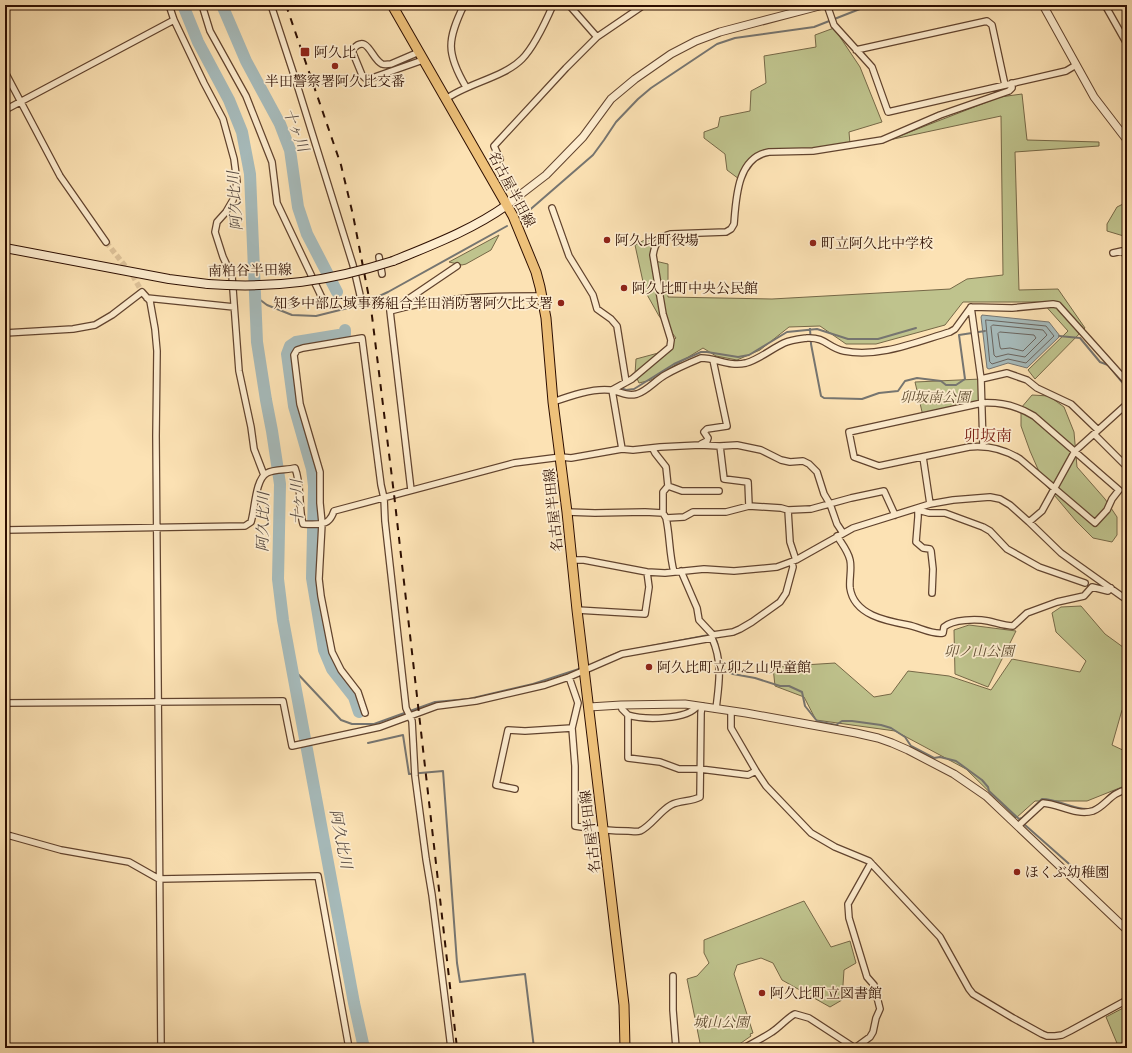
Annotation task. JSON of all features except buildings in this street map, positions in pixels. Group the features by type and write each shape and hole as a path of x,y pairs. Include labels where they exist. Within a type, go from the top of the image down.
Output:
{"main road":[{"name":"名古屋半田線","path":"392,5 507,205 536,272 546,318 577,610 624,1005 625,1048"},
{"name":"南粕谷半田線","path":"5,248 169,279 208,284 248,286 292,284 341,276 393,261 441,242 469,228 507,205"}],"street":[{"path":"169,5 174,20 223,119 234,160 237,182 233,200 218,222 215,232 223,257 232,276 239,371 251,427 254,449 266,474"},
{"path":"202,5 210,30 246,96 272,162 277,203 323,300"},
{"path":"271,5 340,222 360,295"},
{"path":"464,5 457,19 451,42 451,52 454,65 466,88"},
{"path":"446,99 514,66 523,58 553,5"},
{"path":"569,5 597,37"},
{"path":"500,159 494,146 561,73 597,37 644,5"},
{"path":"507,205 546,175 583,137 611,100 635,79 671,54 696,41 720,32 823,5"},
{"path":"827,5 834,24 872,67 888,112 1066,70 1076,65"},
{"path":"1042,5 1094,96 1127,140"},
{"path":"1106,5 1127,44"},
{"path":"5,110 174,20"},
{"path":"856,50 987,21 992,24 1005,85"},
{"path":"377,76 380,69 377,60 368,47 362,44 353,49 353,53 362,75 365,78 377,76 421,56"},
{"path":"377,60 382,64 391,64 421,56"},
{"path":"5,72 60,176 106,242"},
{"path":"554,402 580,394 612,390 632,379 670,347 671,340 663,314 653,255 657,240 662,236 670,234 726,232 731,229 734,224 740,181 745,169 753,159 769,152 813,151 882,140 940,115 1009,90 1012,88 1012,83"},
{"path":"552,208 569,256 591,292 597,309 611,319 617,326 626,382"},
{"path":"1113,252 1122,251 1127,256"},
{"path":"379,257 382,274"},
{"path":"390,311 457,266"},
{"path":"5,332 73,329 94,325 112,315 142,292 150,301 152,309 157,352 156,527 161,1048"},
{"path":"390,311 409,306 490,296 541,296"},
{"path":"147,298 234,306"},
{"path":"971,307 1012,308 1053,304 1058,305 1127,382"},
{"path":"612,390 629,395 638,393 680,367 701,358 727,364 746,363 756,359 785,342 808,338 824,340 837,349 843,351 876,353 950,332 955,329 971,307"},
{"path":"971,307 981,379 983,446"},
{"path":"390,311 411,490"},
{"path":"365,713 358,692 341,670 332,652 321,596 320,472 300,404 294,355 297,350 303,348 362,338 381,485 384,498 385,521 405,700 409,717 412,721 415,776 432,895 451,1048"},
{"path":"700,445 707,441 708,438 704,432 707,429 727,426 713,360"},
{"path":"981,379 1007,373 1027,380 1037,388 1071,404 1127,467"},
{"path":"612,390 622,449"},
{"path":"982,403 1002,403 1027,411 1075,450 1119,490 1112,498 1107,510 1094,523 1014,455 996,448 983,446 969,447 879,466 854,457 849,432 982,403"},
{"path":"1029,522 1042,511 1053,488 1075,450 1127,404"},
{"path":"266,474 295,468 303,524 320,524 329,520 334,511 514,463 561,457 571,458 622,449 653,449 660,447 700,445 748,446 761,450 781,460 790,462 803,461 809,464 817,472 837,524 843,533"},
{"path":"720,446 724,479 748,482 749,506"},
{"path":"653,449 654,453 666,467 668,486 663,492 664,516 668,526 670,558 674,572"},
{"path":"923,457 930,504"},
{"path":"5,530 245,526 251,522 256,493 266,474"},
{"path":"668,486 682,491 719,491"},
{"path":"567,512 645,512 664,516 684,517 693,512 726,512 749,506 781,508 788,510 811,509 884,491 895,515"},
{"path":"572,560 584,560 647,572 674,572 704,569 734,571 777,567 794,561 853,528 918,509 930,504 953,500 995,498 1004,501 1029,522 1061,553 1126,597"},
{"path":"918,509 929,513 951,515 983,527 990,531 1008,549 1039,567 1085,583"},
{"path":"918,509 916,542 923,548 930,549 931,551 933,569 932,594"},
{"path":"5,703 283,701 292,746 380,727 437,706 476,702 545,685 584,671 622,654 712,637 740,629 780,602 786,593 794,561 790,542 788,510"},
{"path":"837,536 850,560 850,590 858,606 881,619 915,626 939,634 943,633 944,627 947,624 963,621 987,621 1013,626 1027,613 1057,602 1084,596 1092,588 1108,591 1111,588"},
{"path":"682,571 697,608 699,620 712,637 716,649 720,675 716,709"},
{"path":"577,610 646,614 649,587 647,572"},
{"path":"569,677 578,703 572,728 575,766 575,826 604,830 640,831 670,806 681,801 693,801 700,797 700,706"},
{"path":"589,708 621,705 685,704 856,733 892,743 971,784 997,804 1127,930"},
{"path":"621,705 622,709 628,715 649,718 678,716 700,706"},
{"path":"731,711 731,728 766,786 811,833 830,844 868,860 871,863 940,936 969,990 973,994 1006,1014 1048,1036 1062,1035 1127,1000"},
{"path":"628,715 628,758 660,762 679,769 700,769 748,775 756,771"},
{"path":"515,789 496,785 508,730 525,732 572,728"},
{"path":"1018,826 1043,803 1087,812 1097,809 1117,792 1127,790"},
{"path":"5,836 11,836 61,850 129,862 159,878 318,876 349,1048"},
{"path":"744,1048 772,1032 795,1014 809,1018 855,1048 870,1037 880,1009 874,985 866,977 849,918 848,904 871,863"},
{"path":"673,976 673,1010 676,1048"}],"green space":[{"path":"834,28 860,67 882,122 849,132 850,144 812,149 763,151 747,161 739,179 727,170 725,154 704,138 704,132 718,127 720,117 750,111 751,91 766,83 764,56 816,47 815,35"},
{"path":"1022,94 1027,140 1099,142 1099,146 1015,152 1019,290 1058,289 1085,328 1035,379 1028,370 1068,331 1042,302 963,302 945,325 876,344 846,344 820,326 789,327 760,350 737,360 716,356 703,348 651,380 639,383 635,374 636,359 662,352 676,338 659,316 645,291 635,245 652,236 655,261 668,264 668,297 772,299 950,289 967,279 1003,275 1001,116 889,140 1000,97"},
{"path":"1127,202 1127,237 1107,231 1107,224 1117,207"},
{"path":"499,235 491,250 466,264 462,265 449,262"},
{"name":"卯坂南公園","path":"981,379 982,403 923,416 915,382"},
{"path":"1032,395 1049,396 1064,407 1074,432 1077,467 1105,499 1117,517 1117,535 1112,542 1093,538 1076,521 1044,483 1021,426 1021,408"},
{"path":"1081,606 1105,634 1127,650 1127,709 1122,710 1112,745 1127,752 1127,785 1087,801 1035,801 1016,818 966,769 895,731 816,720 804,697 775,686 773,667 835,663 874,697 891,694 908,671 949,676 991,690 1012,659 1080,672 1086,661 1056,632 1052,613 1061,607"},
{"name":"卯ノ山公園","path":"969,625 1016,631 988,687 955,674 954,630"},
{"name":"城山公園","path":"804,901 831,947 850,941 856,963 844,970 842,1000 830,1007 782,980 773,963 761,958 737,965 734,974 753,1033 741,1043 731,1048 701,1048 687,979 697,976 709,963 704,953 704,940"},
{"path":"1127,1006 1127,1048 1119,1048 1106,1017"}],"water":[{"path":"982,315 1049,322 1060,336 1027,368 1008,363 989,369 987,368"}],"waterway":[{"name":"阿久比川","path":"183,5 198,42 229,100 242,132 250,174 257,342 280,484 278,579 283,620 354,1003 364,1048"},
{"name":"十ヶ川","path":"222,5 246,61 280,124 290,150 298,207 307,234 337,292"},
{"path":"525,214 593,155 616,122 638,99 651,88 717,44 735,38 814,27 870,5"},
{"path":"255,296 267,305 292,315 316,316 360,305 388,292 507,226"},
{"path":"621,388 626,390 634,389 674,364 701,352 738,357 749,355 787,332 817,329 848,339 878,339 916,328"},
{"path":"810,329 811,344 821,396 824,398 862,399 879,393 898,391 905,381 917,378 941,381 946,385 956,385 965,379 959,335 985,331"},
{"name":"十ヶ川","path":"345,330 345,334 296,342 290,346 287,354 294,406 312,469 314,486 312,578 324,650 332,669 354,697 359,712"},
{"path":"1059,336 1080,338 1100,362 1108,365 1127,388"},
{"path":"603,659 620,652 709,635 715,638 717,642 722,667 724,670 733,674 755,678 780,686 789,686 802,692 805,706 817,721 836,725 842,721 852,721 891,728 905,737 911,746 934,758 940,757 956,761 982,780 988,787 989,791 1019,819 1022,818 1042,799 1048,799 1077,808 1089,809 1094,808 1114,791 1124,788"},
{"path":"291,670 296,672 341,720 352,724 374,724 435,702 469,699 533,684 582,668"},
{"path":"368,743 403,735 409,774 443,771 457,963 460,982 525,974 534,1048"},
{"path":"1025,825 1076,870 1103,868"}],"tunnel":[{"path":"106,242 133,276 142,292"}],"railway":[{"path":"286,5 341,165 353,215 371,308 394,494 457,1048"}],"place":[{"name":"阿久比","path":"305,52"},
{"name":"半田警察署阿久比交番","path":"335,66"},
{"name":"阿久比町役場","path":"607,240"},
{"name":"町立阿久比中学校","path":"813,243"},
{"name":"阿久比町中央公民館","path":"624,288"},
{"name":"知多中部広域事務組合半田消防署阿久比支署","path":"561,303"},
{"name":"阿久比町立卯之山児童館","path":"649,667"},
{"name":"ほくぶ幼稚園","path":"1017,872"},
{"name":"阿久比町立図書館","path":"762,993"}],"district":[{"name":"卯坂南","path":"988,435"}]}
